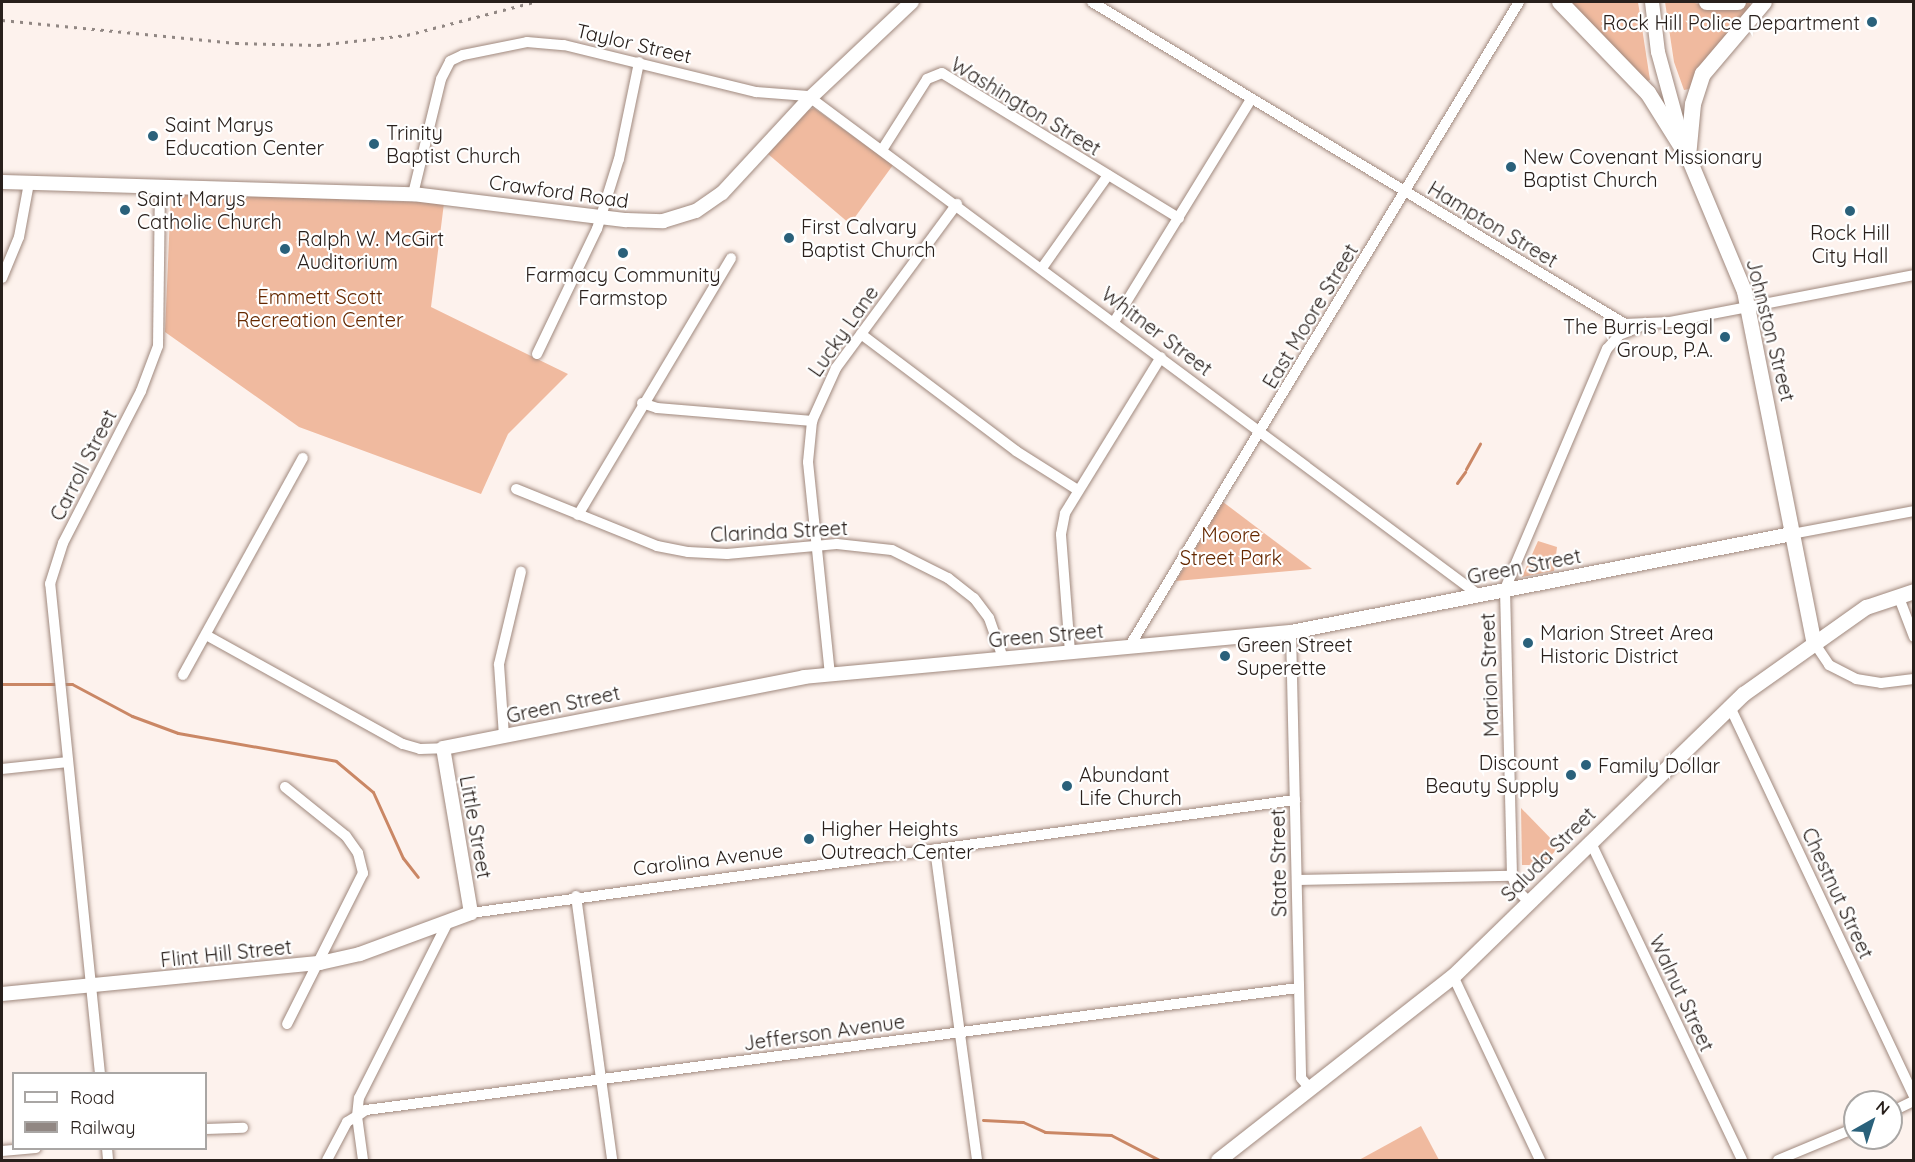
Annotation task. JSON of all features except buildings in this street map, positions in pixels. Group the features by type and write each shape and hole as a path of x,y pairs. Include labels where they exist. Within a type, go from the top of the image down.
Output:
{"main road":[{"path":"1560,2 1648,93 1688,157"},
{"path":"1707,2 1738,2"},
{"path":"1688,157 1698,84 1708,67 1764,2"},
{"name":"Johnston Street","path":"1688,157 1735,264 1748,306 1813,641"},
{"name":"Saluda Street","path":"1218,1161 1453,976 1730,706 1813,641 1866,607 1906,593"}],"street":[{"name":"Crawford Road","path":"2,182 413,194 651,223 696,211 728,187 810,98 912,2"},
{"name":"Hampton Street","path":"1092,2 1610,317 1641,326 1914,275"},
{"name":"East Moore Street","path":"1129,647 1406,193 1519,2"},
{"name":"Johnston Street","path":"1652,2 1658,52 1688,157"},
{"name":"Taylor Street","path":"413,194 438,89 450,61 463,55 527,42 564,45 756,92 810,98"},
{"path":"537,354 586,254 600,216 618,159 639,62"},
{"name":"Washington Street","path":"882,150 927,79 937,72 1179,218"},
{"name":"Whitner Street","path":"810,98 957,204 1479,595"},
{"path":"1114,322 1251,99"},
{"path":"1042,268 1108,175"},
{"path":"2,278 19,237 29,183"},
{"name":"Carroll Street","path":"100,1072 61,689 52,571 63,543 141,391 158,346 160,185"},
{"name":"Lucky Lane","path":"830,675 808,462 812,421 827,381 957,204"},
{"path":"578,515 642,403 731,258"},
{"name":"Marion Street","path":"1512,876 1505,590 1607,349 1613,328 1610,317"},
{"name":"Marion Street","path":"1607,349 1619,335 1641,326"},
{"path":"861,334 1016,452 1078,490"},
{"path":"1070,652 1061,534 1065,513 1161,357"},
{"path":"642,403 657,408 812,421"},
{"path":"183,675 303,458"},
{"name":"Clarinda Street","path":"516,489 657,546 703,554 816,544 860,544 892,550 948,578 982,608 1003,658"},
{"name":"Green Street","path":"206,635 403,744 420,749 443,748 755,684 1003,658 1291,632 1914,511"},
{"path":"504,736 499,664 521,572"},
{"path":"1906,593 1914,637"},
{"name":"State Street","path":"1291,632 1301,1078 1311,1090"},
{"path":"1813,641 1829,665 1856,679 1881,683 1914,680"},
{"name":"Chestnut Street","path":"1730,706 1914,1096"},
{"name":"Little Street","path":"443,748 471,913"},
{"path":"2,769 68,762"},
{"path":"285,787 336,826 361,861 361,880 287,1024"},
{"name":"Carolina Avenue","path":"449,920 471,913 576,896 1295,800"},
{"name":"Walnut Street","path":"1590,841 1742,1161"},
{"path":"935,849 977,1161"},
{"path":"1297,880 1512,876 1517,890 1529,902"},
{"path":"576,896 612,1161"},
{"path":"363,1161 357,1116 359,1098 449,920"},
{"name":"Flint Hill Street","path":"2,994 320,963 360,954 449,920"},
{"path":"1453,976 1540,1161"},
{"name":"Jefferson Avenue","path":"357,1116 366,1110 1298,988"},
{"path":"327,1161 347,1122 357,1116"},
{"path":"207,1129 243,1128"},
{"path":"1778,1161 1843,1133"},
{"path":"2,1151 19,1150"}],"green space":[{"path":"1566,2 1638,2 1650,80 1644,82"},
{"path":"1665,2 1691,2 1711,7 1749,2 1752,7 1690,89 1684,90 1674,62"},
{"path":"814,108 893,165 850,224 768,154 806,111"},
{"name":"Emmett Scott Recreation Center","path":"171,193 444,203 431,307 568,374 508,434 481,494 299,427 165,332"},
{"name":"Moore Street Park","path":"1223,502 1312,569 1176,581"},
{"path":"1538,541 1557,547 1554,571 1522,577"},
{"path":"1521,808 1559,847 1542,865 1522,865"},
{"path":"1421,1126 1439,1160 1359,1160"}],"waterway":[{"path":"1466,469 1480,444"},
{"path":"1457,483 1465,472"},
{"path":"2,684 72,684 132,716 178,733 336,761 373,792 403,858 418,877"},
{"path":"983,1120 1023,1122 1045,1132 1111,1135 1159,1160"}],"railway":[{"path":"2,20 236,43 318,45 407,35 534,2"}],"place":[{"name":"Rock Hill Police Department","path":"1872,22"},
{"name":"Saint Marys Education Center","path":"153,136"},
{"name":"Trinity Baptist Church","path":"374,144"},
{"name":"New Covenant Missionary Baptist Church","path":"1511,167"},
{"name":"Saint Marys Catholic Church","path":"125,210"},
{"name":"Rock Hill City Hall","path":"1850,211"},
{"name":"First Calvary Baptist Church","path":"789,238"},
{"name":"Ralph W. McGirt Auditorium","path":"285,249"},
{"name":"Farmacy Community Farmstop","path":"623,253"},
{"name":"The Burris Legal Group, P.A.","path":"1725,337"},
{"name":"Marion Street Area Historic District","path":"1528,643"},
{"name":"Green Street Superette","path":"1225,656"},
{"name":"Family Dollar","path":"1586,765"},
{"name":"Discount Beauty Supply","path":"1571,775"},
{"name":"Abundant Life Church","path":"1067,786"},
{"name":"Higher Heights Outreach Center","path":"809,839"}]}
